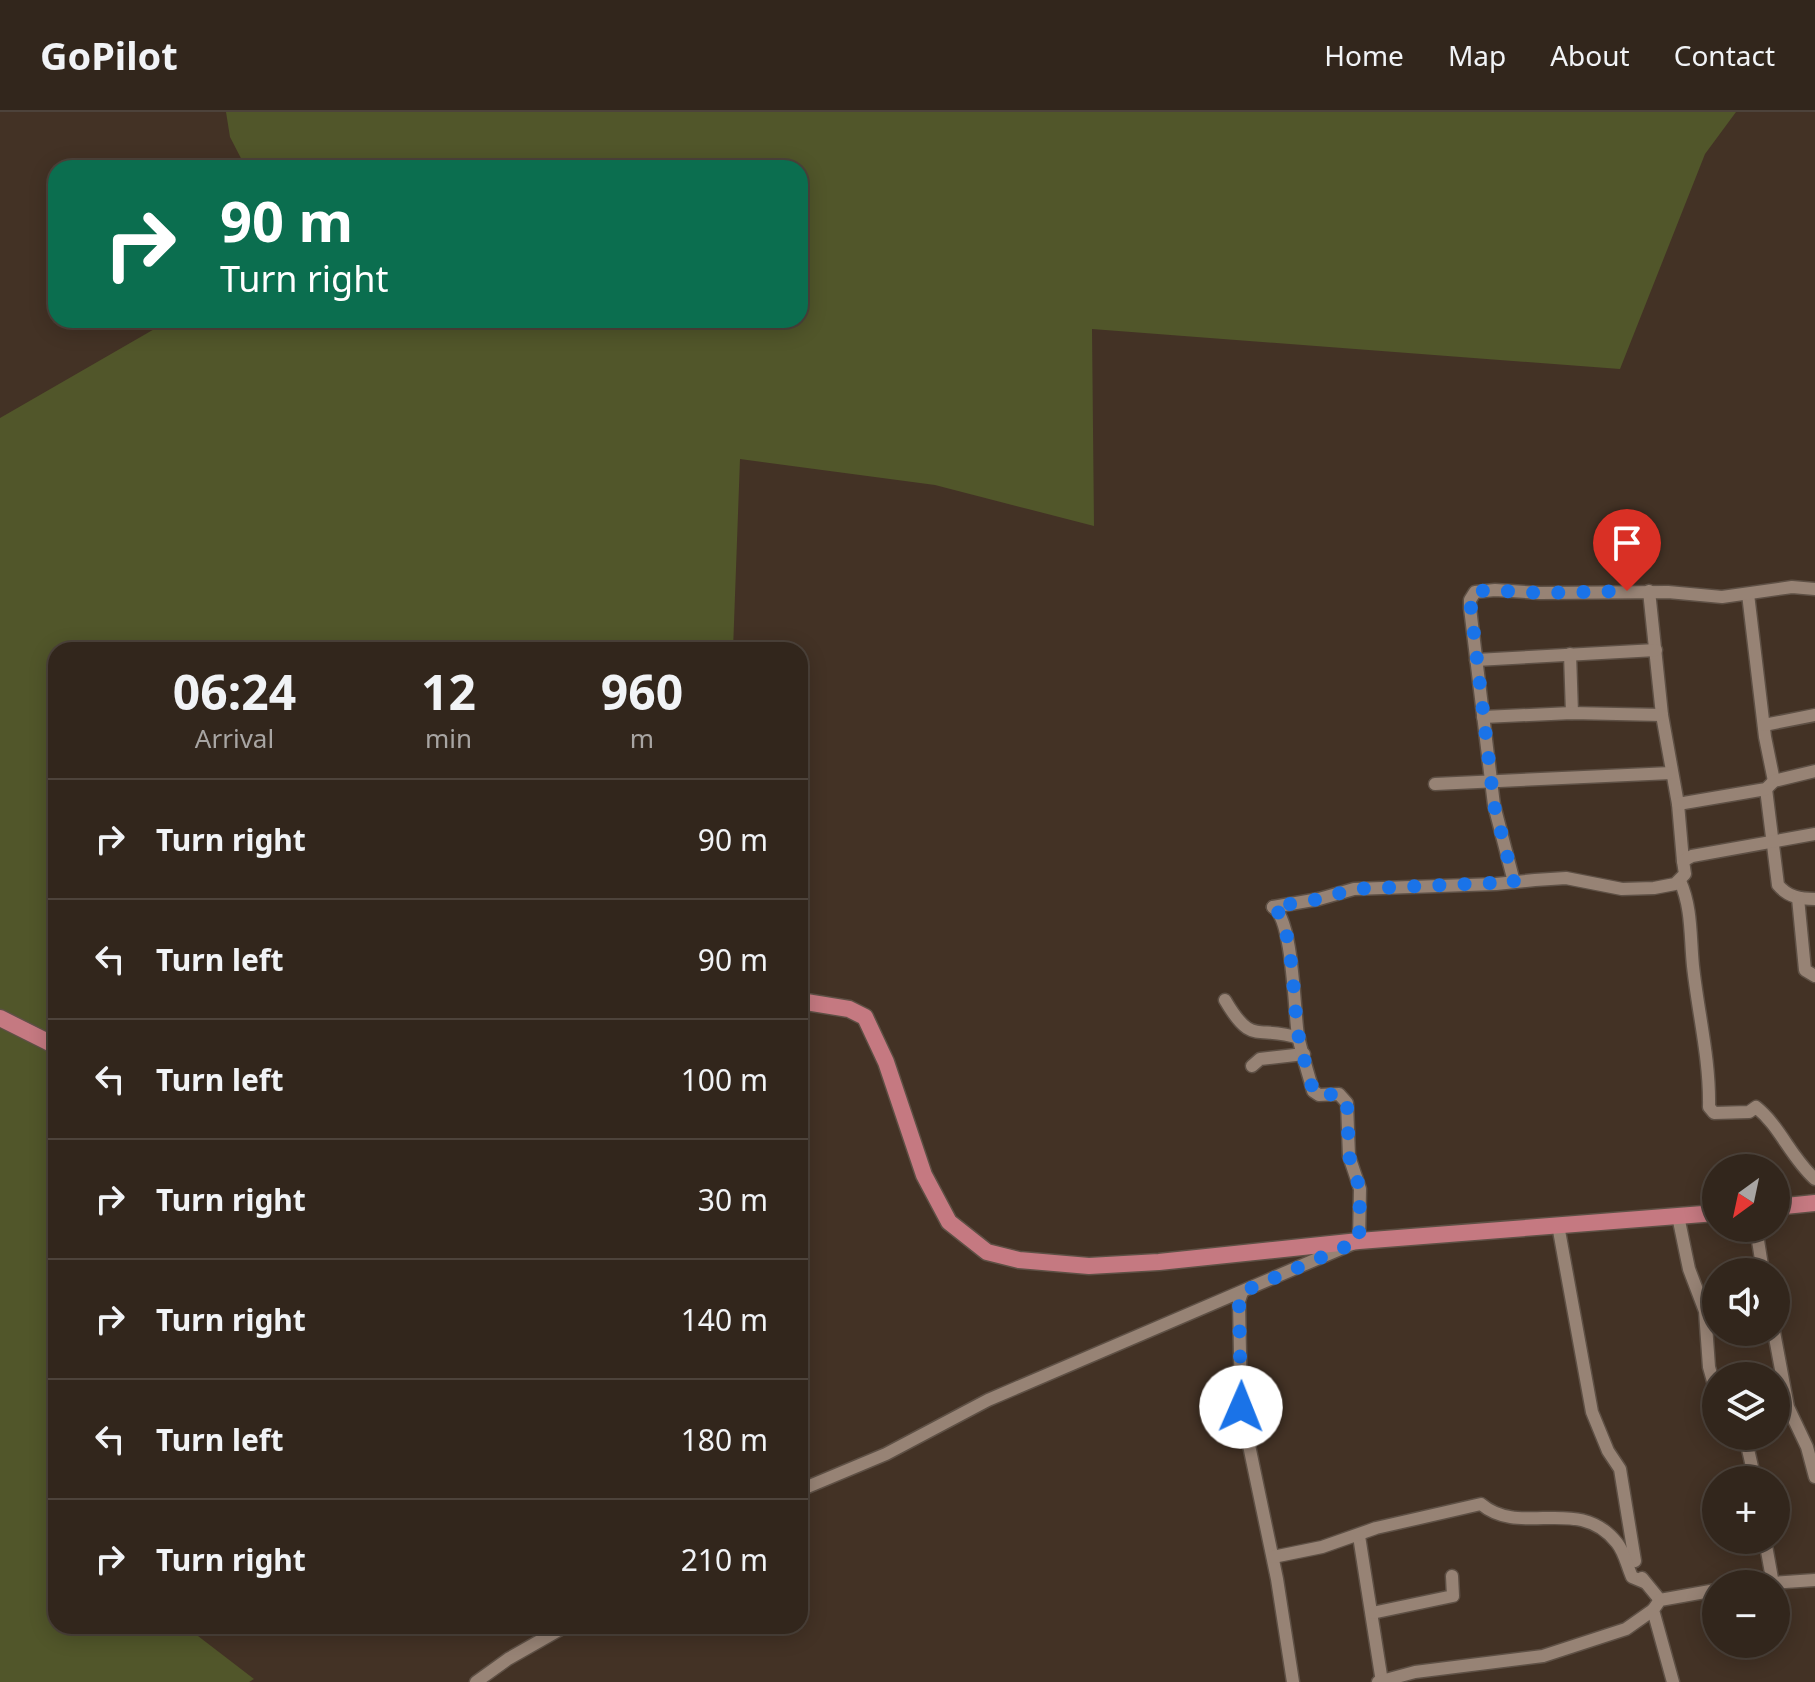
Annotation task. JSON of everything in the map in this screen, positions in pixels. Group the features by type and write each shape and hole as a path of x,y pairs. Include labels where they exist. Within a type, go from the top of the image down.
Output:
{"main road":[{"path":"808,1002 849,1009 865,1017 886,1062 924,1175 949,1222 987,1252 1049,1264 1089,1266 1702,1214"},
{"path":"0,1018 48,1042"},
{"path":"1790,1206 1815,1203"}],"street":[{"path":"1514,882 1498,828 1491,781 1470,600 1475,592 1649,591 1722,597 1792,587 1815,589"},
{"path":"808,1487 886,1454 988,1400 1359,1241 1360,1189 1349,1156 1346,1100 1334,1093 1315,1093 1299,1038 1291,957 1280,913 1273,907 1354,889 1566,878 1635,889 1668,887 1680,881 1685,874 1678,804 1662,715 1649,591"},
{"path":"1748,594 1764,725 1778,885 1784,892 1798,898 1815,899"},
{"path":"1476,660 1656,650"},
{"path":"1570,654 1572,713"},
{"path":"1483,717 1572,713 1662,715"},
{"path":"1764,725 1815,715"},
{"path":"1678,804 1770,785 1815,771"},
{"path":"1435,784 1671,773"},
{"path":"1683,861 1692,856 1815,834"},
{"path":"1680,881 1688,899 1693,967 1709,1078 1709,1107 1714,1113 1749,1112 1756,1107 1767,1116 1782,1140 1815,1179"},
{"path":"1798,898 1805,970 1815,976"},
{"path":"1225,1000 1236,1020 1247,1030 1266,1034 1285,1033 1299,1038"},
{"path":"1252,1066 1260,1059 1304,1054"},
{"path":"1678,1216 1689,1269 1705,1311 1709,1362"},
{"path":"1558,1225 1592,1412 1608,1451 1620,1469 1630,1546 1637,1571 1657,1605 1673,1682"},
{"path":"1242,1292 1239,1301 1241,1407 1273,1557 1293,1682"},
{"path":"1777,1346 1788,1407 1807,1447 1815,1477"},
{"path":"1273,1557 1359,1536 1376,1528 1481,1504 1505,1518 1570,1517 1585,1521 1616,1540 1632,1577 1644,1582"},
{"path":"1359,1536 1381,1682 1415,1672 1543,1656 1626,1629 1657,1605 1702,1594"},
{"path":"1372,1613 1453,1596 1452,1576"},
{"path":"1790,1582 1815,1580"},
{"path":"476,1682 552,1634"}],"green space":[{"path":"226,112 1736,112 1705,154 1620,369 1092,329 1094,526 935,485 740,459 733,642 48,642 48,1634 195,1634 254,1679 249,1682 0,1682 0,418 156,328 808,328 808,160 242,160 230,137"}],"route":[{"path":"1241,1407 1239,1301 1242,1292 1359,1241 1360,1189 1349,1156 1347,1103 1339,1094 1317,1095 1313,1091 1299,1038 1291,957 1280,913 1273,907 1354,889 1514,882 1494,805 1470,600 1480,590 1540,593 1627,591"}]}
